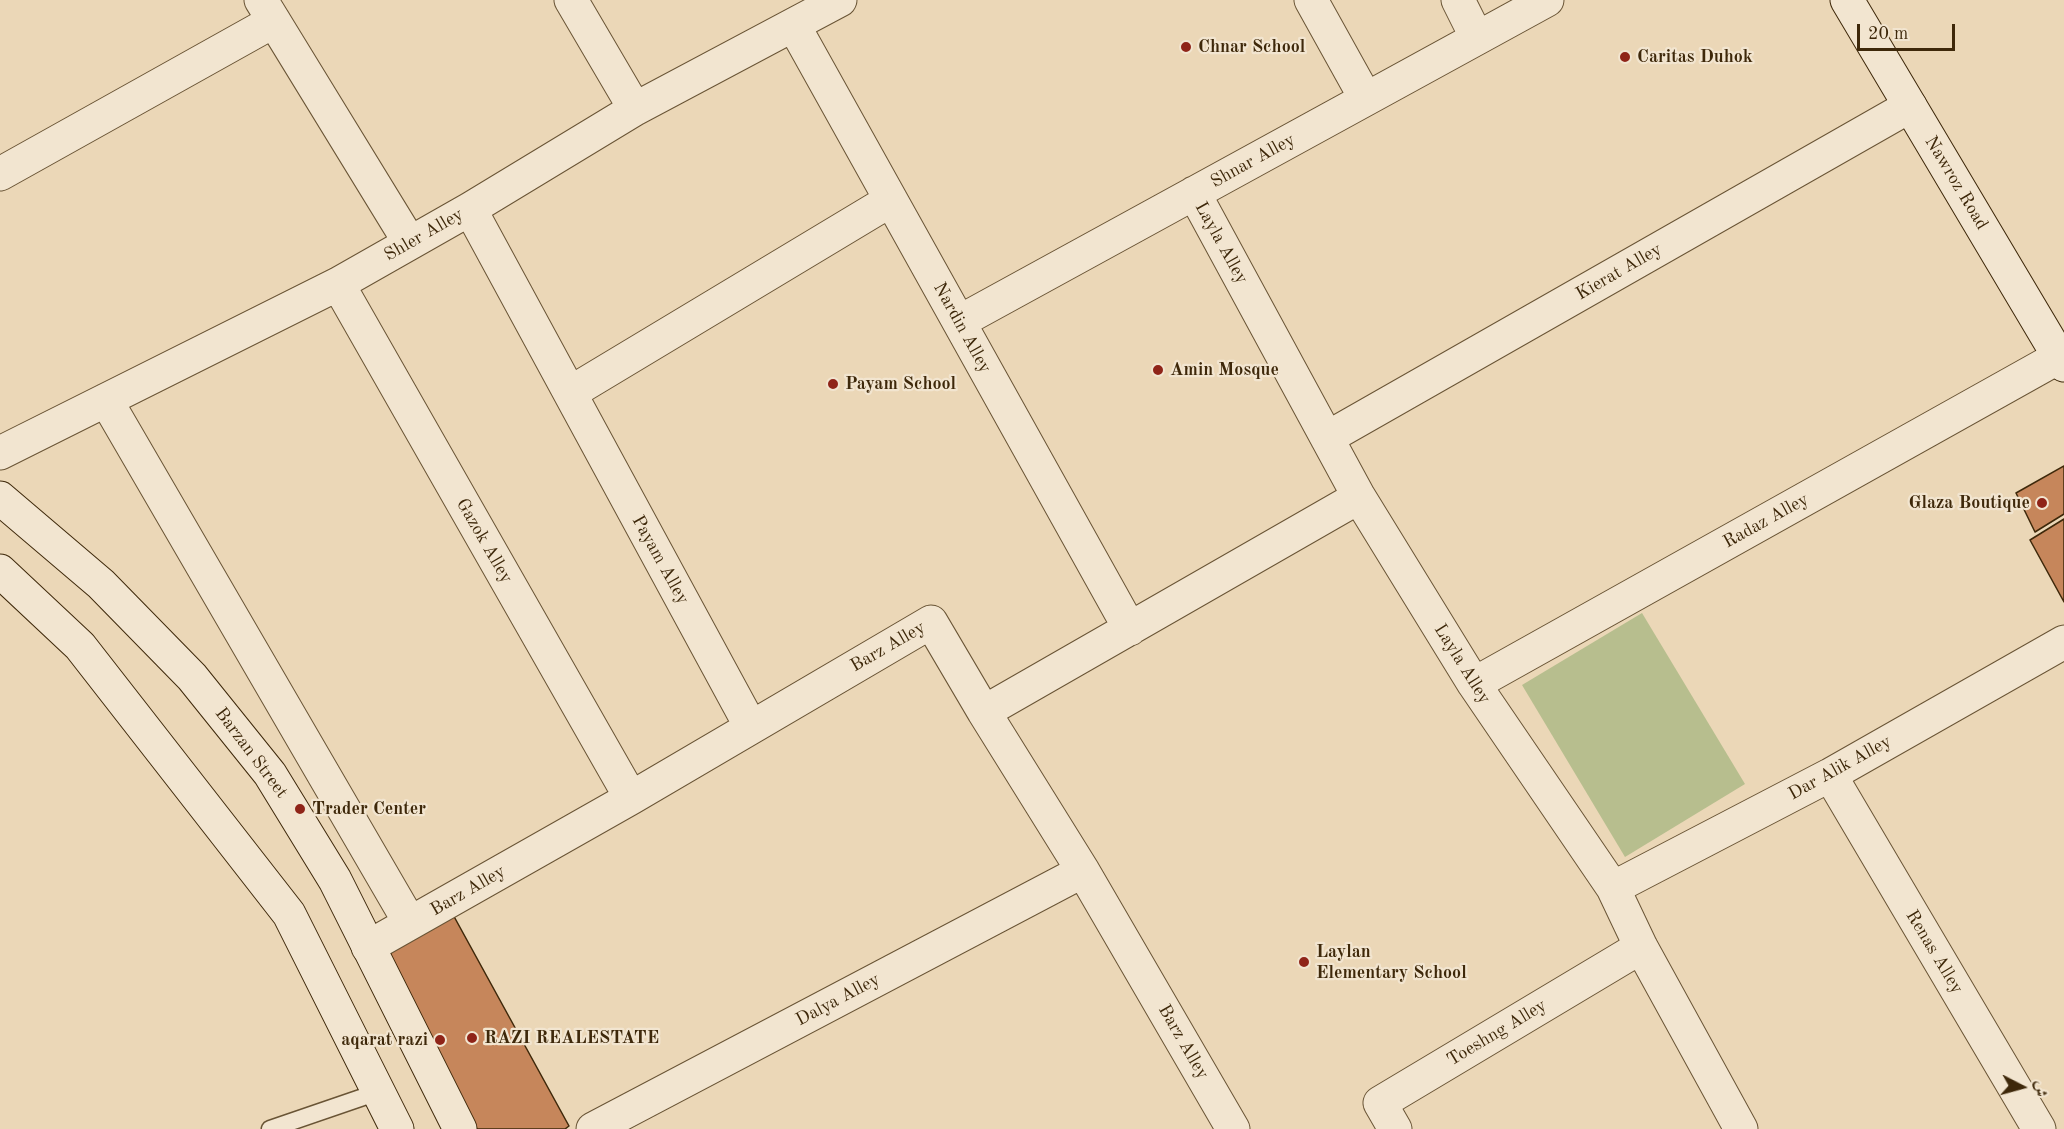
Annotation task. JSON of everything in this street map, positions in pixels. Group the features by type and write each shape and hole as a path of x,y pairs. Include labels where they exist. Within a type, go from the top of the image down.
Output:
{"street":[{"path":"571,0 635,109"},
{"name":"Shler Alley","path":"0,453 338,284 470,209 635,109 840,0"},
{"path":"1311,0 1366,99"},
{"path":"1458,0 1477,38"},
{"name":"Shnar Alley","path":"959,322 1547,0"},
{"name":"Nawroz Road","path":"1847,0 2061,361"},
{"path":"0,174 267,10 410,243"},
{"name":"Nardin Alley","path":"794,26 1130,629"},
{"name":"Kierat Alley","path":"1327,438 1910,106"},
{"name":"Layla Alley","path":"1194,194 1359,497 1474,684 1613,888 1641,947 1741,1129"},
{"path":"570,393 891,200"},
{"name":"Payam Alley","path":"470,209 751,727"},
{"name":"Gazok Alley","path":"338,284 631,798"},
{"name":"Radaz Alley","path":"1474,684 2061,361"},
{"path":"106,400 410,923"},
{"path":"984,712 1359,497"},
{"name":"Barzan Street","path":"0,498 101,584 192,676 270,774 335,880 460,1129"},
{"path":"0,571 80,646 288,914 397,1129"},
{"name":"Barz Alley","path":"368,947 631,798 931,622 1083,871 1230,1128"},
{"name":"Dar Alik Alley","path":"1613,888 1830,775 2062,649"},
{"name":"Renas Alley","path":"1830,775 2039,1129"},
{"name":"Dalya Alley","path":"594,1129 1083,871"},
{"name":"Toeshng Alley","path":"1395,1129 1380,1103 1641,947"}],"lane":[{"path":"270,1129 378,1092"}],"green space":[{"path":"1642,613 1745,784 1625,857 1522,685"}],"building":[{"name":"Glaza Boutique","path":"2064,466 2064,514 2035,532 2016,493"},
{"path":"2064,519 2064,602 2030,540"},
{"name":"RAZI REALESTATE","path":"451,911 569,1126 565,1129 471,1129 376,950"}],"place":[{"name":"Chnar School","path":"1186,47"},
{"name":"Caritas Duhok","path":"1625,57"},
{"name":"Amin Mosque","path":"1158,370"},
{"name":"Payam School","path":"833,384"},
{"name":"Glaza Boutique","path":"2042,503"},
{"name":"Trader Center","path":"300,809"},
{"name":"Laylan Elementary School","path":"1304,962"},
{"name":"RAZI REALESTATE","path":"472,1038"},
{"name":"aqarat razi","path":"440,1040"}]}
